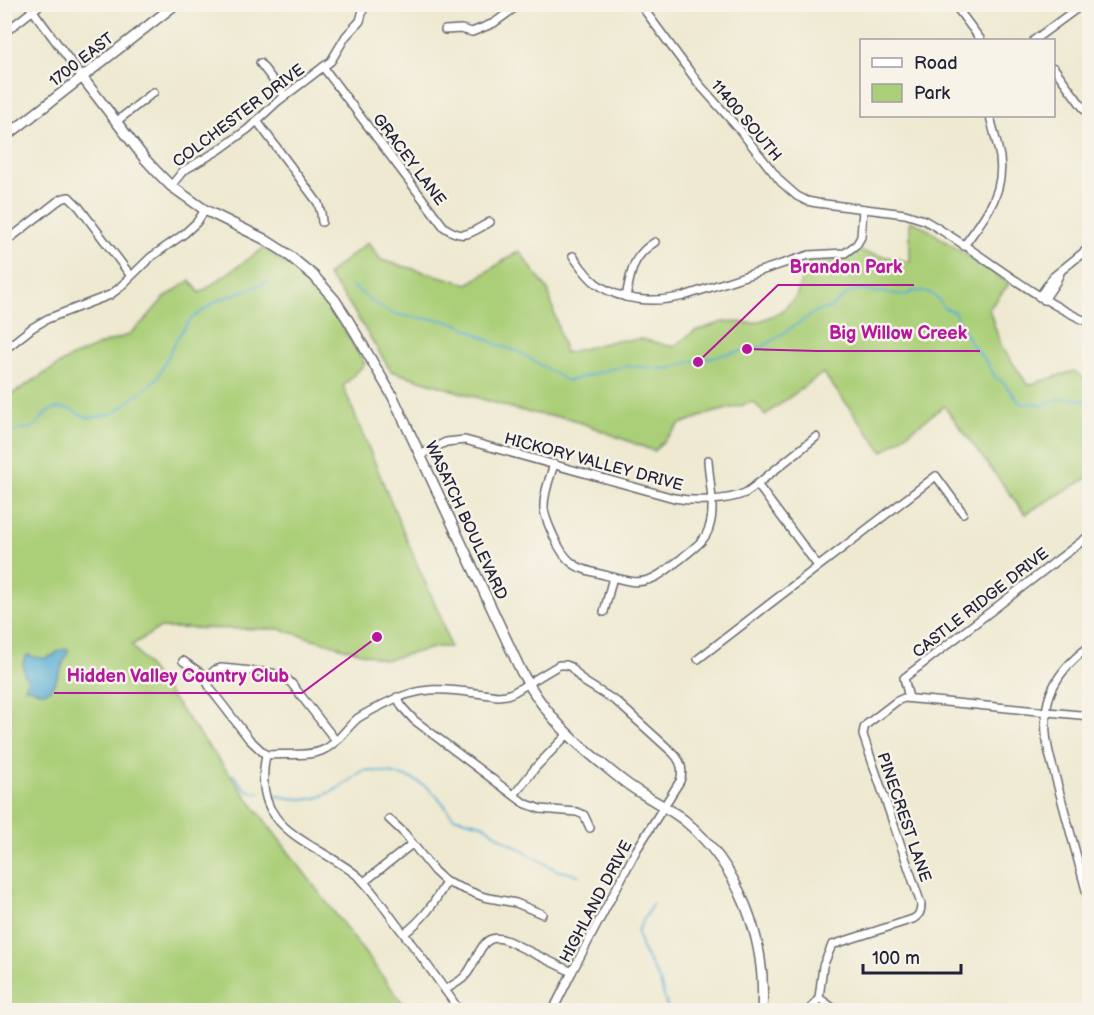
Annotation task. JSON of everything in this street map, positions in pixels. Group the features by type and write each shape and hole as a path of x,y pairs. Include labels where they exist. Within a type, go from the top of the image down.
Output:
{"main road":[{"name":"1700 EAST","path":"4,138 176,4"},
{"name":"WASATCH BOULEVARD","path":"82,77 145,159 171,186 205,210 249,230 276,246 324,286 341,309 385,381 528,684 567,735 640,793 682,819 704,840 723,864 740,892 749,915 759,956 763,983 762,1011"}],"street":[{"path":"4,33 30,8 41,4"},
{"path":"445,30 461,29 472,32 495,23 520,4"},
{"path":"954,4 980,39"},
{"path":"1035,39 1083,4"},
{"name":"11400 SOUTH","path":"643,6 699,84 789,189 807,201 915,216 934,225 1042,298 1089,323"},
{"path":"30,8 82,77"},
{"name":"COLCHESTER DRIVE","path":"171,186 183,171 219,150 331,61 346,36 360,21 363,10"},
{"path":"260,63 285,96"},
{"name":"GRACEY LANE","path":"323,67 444,227 454,234 466,235 490,222"},
{"path":"1055,71 1089,117"},
{"path":"117,122 154,92"},
{"path":"964,246 991,209 997,193 1000,160 990,117"},
{"path":"257,121 318,203 322,222"},
{"path":"4,243 58,201 69,197 131,276"},
{"path":"573,256 588,276 615,294 644,300 672,299 809,255 845,253 858,244 861,237 863,209"},
{"path":"4,350 40,323 110,295 151,257 184,234 197,222 205,210"},
{"path":"626,297 638,255 655,242"},
{"path":"1042,298 1051,279 1089,247"},
{"name":"HICKORY VALLEY DRIVE","path":"420,455 446,442 465,440 674,498 711,499 743,493 816,437"},
{"path":"554,464 544,506 547,523 558,547 568,561 584,570 630,582 647,581 662,573 704,538 711,521 708,460"},
{"path":"698,659 936,476 963,513"},
{"path":"757,484 818,566"},
{"name":"CASTLE RIDGE DRIVE","path":"909,698 904,678 1089,535"},
{"path":"604,612 613,578"},
{"path":"1089,646 1069,664 1053,687 1046,712 1045,738 1089,905"},
{"path":"183,661 207,677"},
{"name":"HIGHLAND DRIVE","path":"528,684 558,665 568,666 583,681 616,702 673,753 680,763 682,775 638,849 553,1011"},
{"path":"207,677 221,668 280,675 292,684 336,741"},
{"path":"207,677 212,691 249,739 266,755 315,753 326,749 361,717 398,697 411,693 434,689 502,696 511,694 528,684"},
{"path":"398,697 402,707 414,720 514,795 532,807 577,812 584,815 590,828"},
{"path":"909,698 1089,716"},
{"name":"PINECREST LANE","path":"819,998 823,966 832,945 913,919 920,914 921,904 863,735 864,728 897,701 909,698"},
{"path":"514,795 536,767 567,735"},
{"path":"266,755 263,771 265,789 269,807 276,818 294,834 348,868 364,882 433,971 459,1011"},
{"path":"389,819 405,834 434,871 446,882 484,897 516,903 543,914"},
{"path":"364,882 412,844"},
{"path":"1080,868 1089,866"},
{"path":"404,934 429,911 446,882"},
{"path":"445,990 465,976 483,945 490,938 497,937 572,972"},
{"path":"810,1011 819,998 836,1011"}],"green space":[{"path":"910,221 924,227 1009,284 989,309 1001,346 1028,385 1074,371 1089,382 1089,477 1025,514 944,406 883,452 823,373 765,415 754,402 708,414 680,424 654,451 569,418 518,410 391,371 348,302 327,275 368,242 381,260 468,284 519,251 548,290 565,353 614,341 642,339 673,347 695,331 723,322 755,323 781,312 796,297 807,262 839,260 848,258 858,251 910,262"},
{"path":"264,248 300,274 327,301 365,364 343,386 440,615 450,647 437,647 385,660 279,629 159,628 132,645 408,1010 5,1010 4,399 68,359 128,335 163,299 190,280 200,293"}],"water":[{"path":"68,649 58,675 48,691 41,692 25,688 28,681 24,674 23,662 27,655 46,658"}],"waterway":[{"path":"10,433 29,429 36,425 47,412 57,408 71,409 91,418 114,413 158,377 176,340 189,321 217,301 268,282"},
{"path":"352,286 391,313 458,324 498,345 519,352 567,381 627,366 668,369 764,346 817,311 830,308 850,292 857,290 906,295 914,291 929,292 939,300 943,307 954,312 970,342 988,364 995,377 1002,381 1019,402 1043,406 1061,399 1090,401"},
{"path":"271,795 301,799 317,798 338,788 364,770 407,777 425,786 442,802 453,817 482,824 556,870 579,875"},
{"path":"232,774 247,790 260,793"},
{"path":"653,903 638,930 638,936 660,982 668,1010"}],"place":[{"name":"Big Willow Creek","path":"747,349"},
{"name":"Brandon Park","path":"698,362"},
{"name":"Hidden Valley Country Club","path":"377,637"}]}
